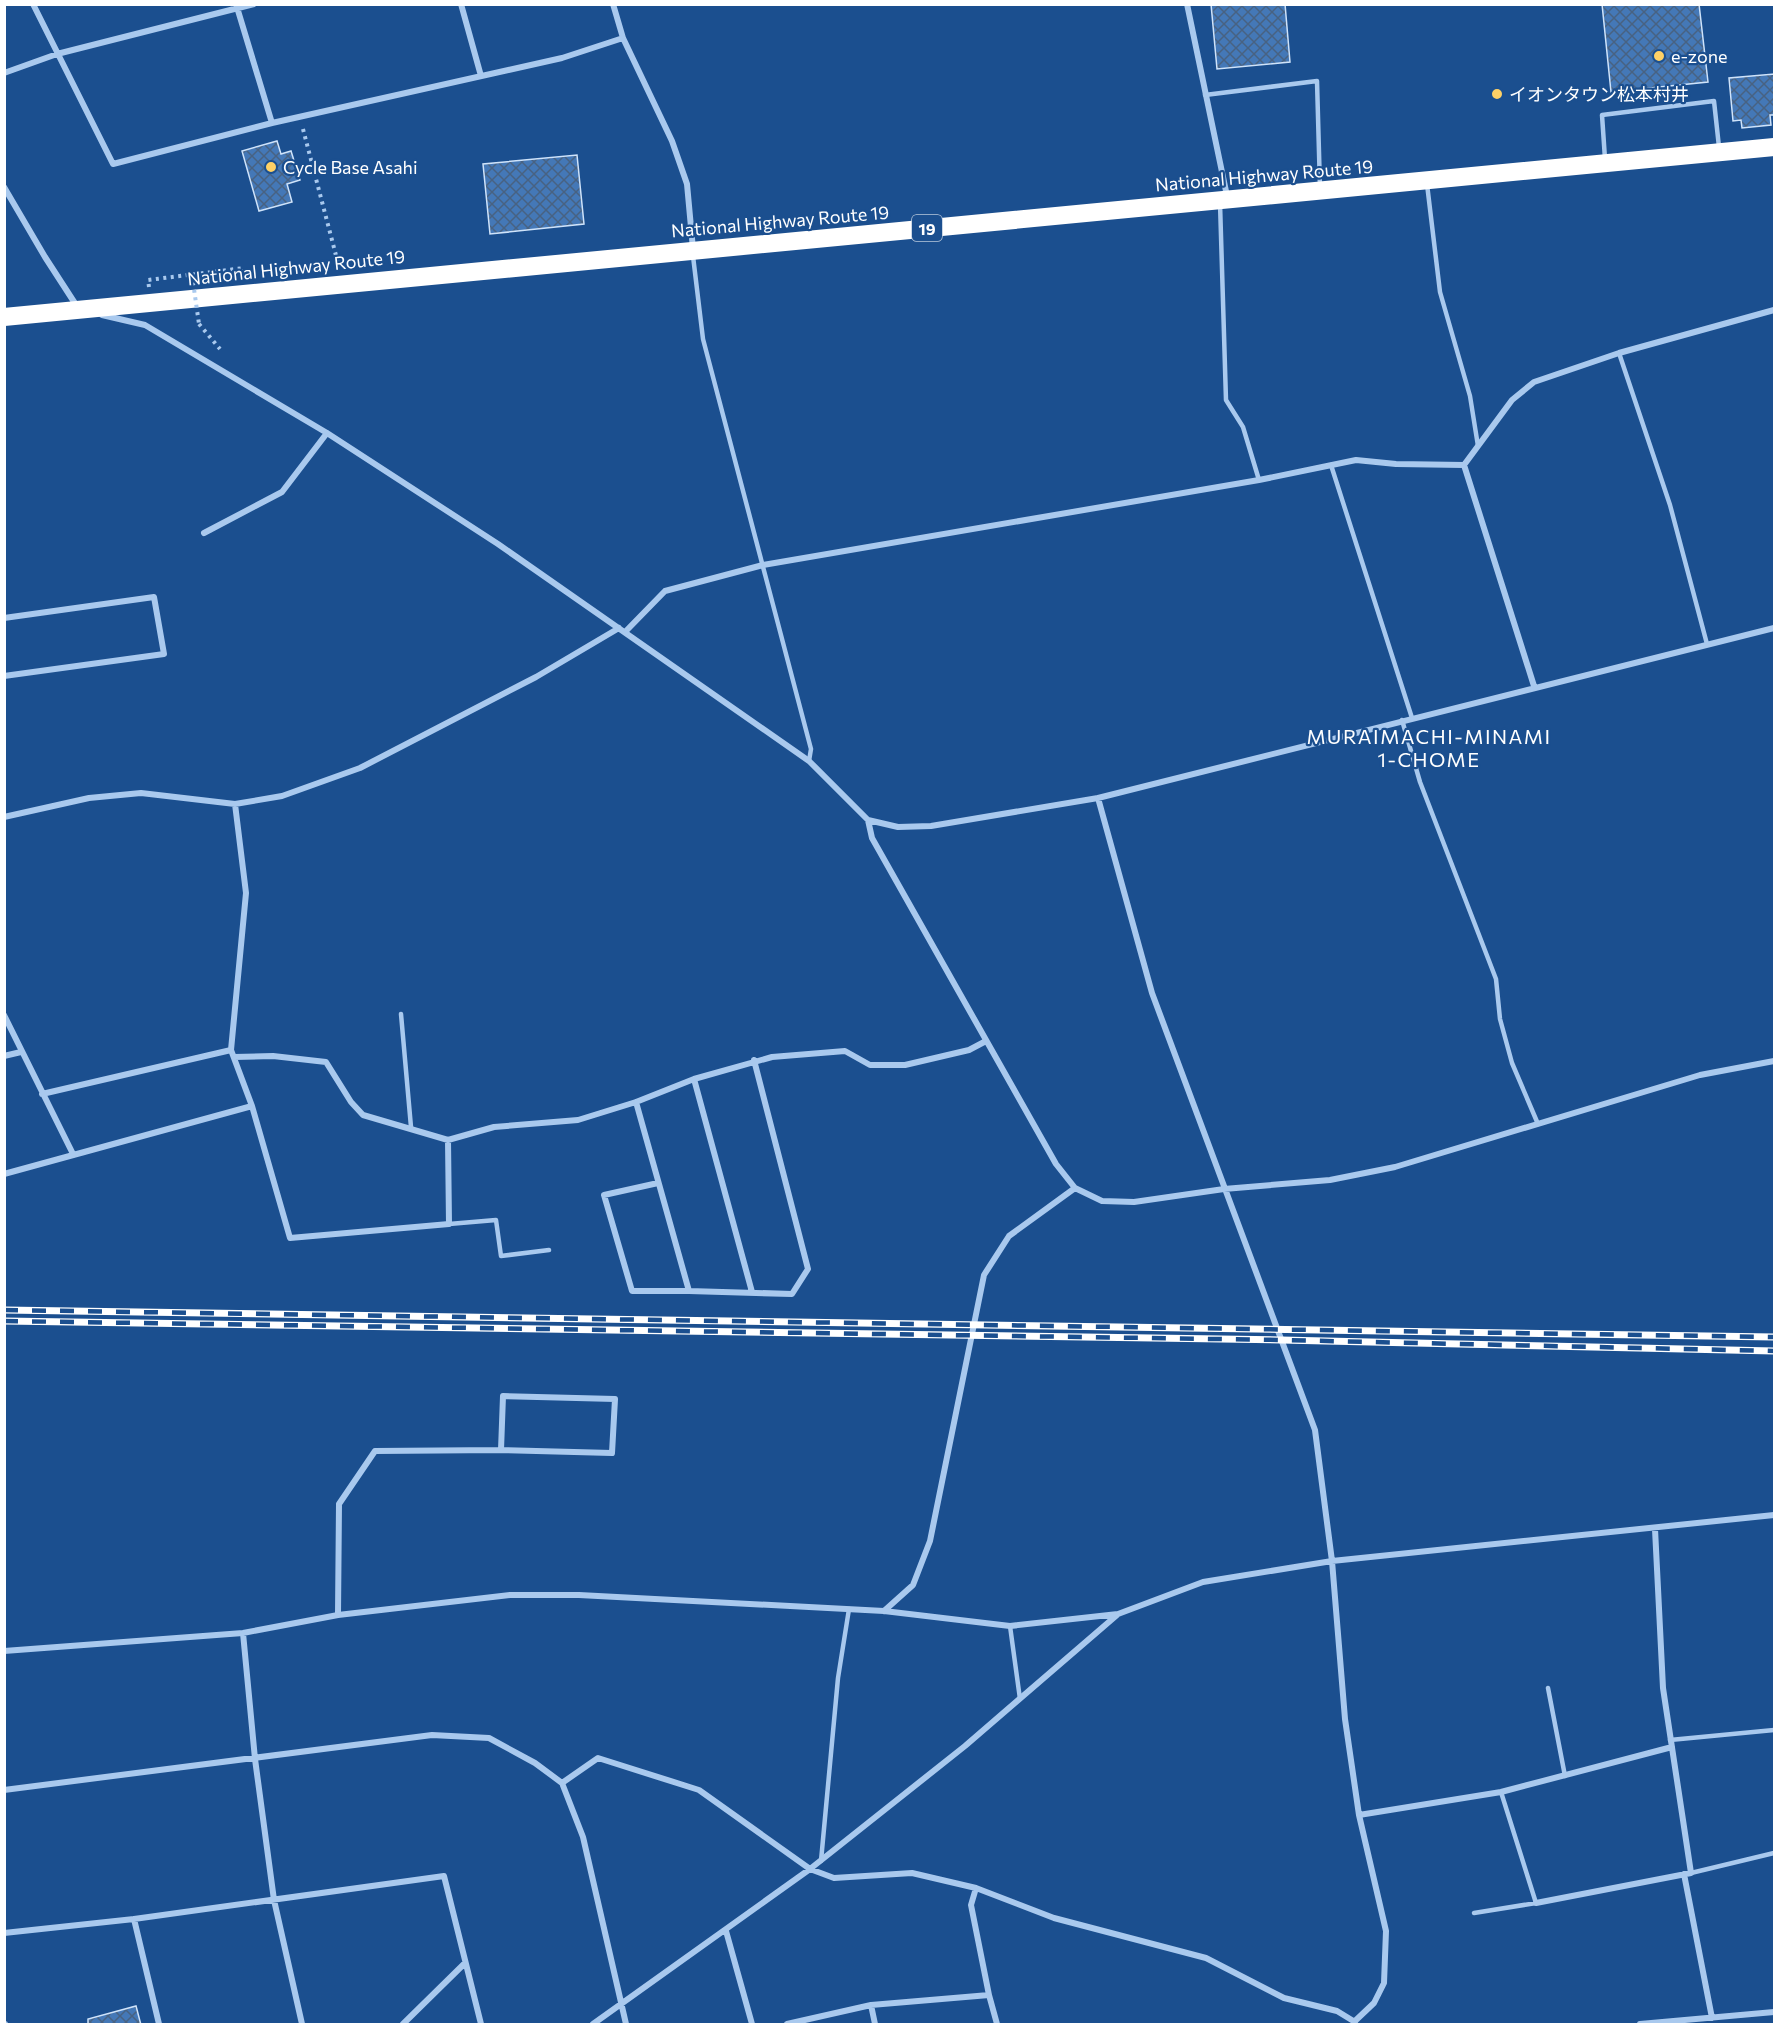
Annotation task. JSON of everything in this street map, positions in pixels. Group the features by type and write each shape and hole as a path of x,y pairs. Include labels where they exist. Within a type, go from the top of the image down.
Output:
{"highway":[{"name":"National Highway Route 19","path":"4,317 1774,147"}],"street":[{"path":"33,4 113,164 272,123 562,58 623,38"},
{"path":"4,73 57,54 254,4"},
{"path":"460,4 481,76"},
{"path":"613,4 623,38 672,141 687,184 694,250"},
{"path":"1187,4 1224,200"},
{"path":"237,7 272,123"},
{"path":"4,187 79,309 145,326 327,433 498,544 809,761 868,820 898,827 931,826 1098,798 1534,686 1774,628"},
{"path":"1464,465 1512,400 1534,382 1618,353 1774,310"},
{"path":"204,533 282,492 327,433"},
{"path":"4,817 89,798 141,793 235,804 282,796 360,768 536,677 622,630 665,591 763,565 1259,480 1356,460 1396,464 1464,465"},
{"path":"1464,465 1534,686"},
{"path":"4,618 154,597 164,654 4,676"},
{"path":"562,1783 598,1758 699,1790 810,1869 834,1878 912,1873 976,1888 1054,1918 1206,1958 1284,1998 1337,2012 1356,2023 1374,2003 1384,1983 1386,1931 1359,1815 1345,1719 1332,1561 1315,1430 1279,1328 1224,1189 1152,993 1098,798"},
{"path":"235,804 246,893 233,1053 252,1106 290,1238 449,1224 448,1140"},
{"path":"868,820 872,838 1056,1164 1075,1188 1102,1201 1134,1202 1224,1189 1341,1178 1395,1167 1700,1075 1774,1061"},
{"path":"4,1015 73,1154"},
{"path":"42,1094 233,1053 326,1062 351,1102 363,1114 448,1140 494,1127 578,1120 754,1060 844,1051 870,1065 904,1065 969,1050 986,1041"},
{"path":"4,1056 21,1052"},
{"path":"658,1183 604,1195 632,1292 792,1294 808,1269 754,1060"},
{"path":"694,1079 752,1292"},
{"path":"636,1102 689,1291"},
{"path":"4,1174 252,1106"},
{"path":"884,1611 913,1585 930,1541 984,1275 1009,1236 1075,1188"},
{"path":"338,1614 339,1504 375,1451 501,1450 612,1453 615,1399 503,1396 501,1450"},
{"path":"4,1651 243,1633 338,1614 510,1595 579,1595 884,1611 1010,1626 1118,1614 1203,1582 1332,1561 1655,1529 1678,1523 1774,1515"},
{"path":"1655,1529 1664,1688 1688,1874 1716,2020"},
{"path":"593,2025 821,1861 1020,1699 1118,1614"},
{"path":"243,1633 255,1759 274,1900 302,2025"},
{"path":"4,1790 432,1735 489,1738 535,1763 562,1783 583,1837 626,2025"},
{"path":"1359,1815 1501,1792 1565,1776 1671,1743"},
{"path":"1536,1903 1688,1874"},
{"path":"4,1932 134,1919 444,1875 481,2025"},
{"path":"976,1888 971,1905 997,2025"},
{"path":"134,1919 159,2025"},
{"path":"726,1931 752,2025"},
{"path":"403,2025 465,1963"},
{"path":"787,2025 871,2005 989,1995"},
{"path":"871,2005 875,2025"},
{"path":"1640,2025 1716,2020 1774,2012"}],"lane":[{"path":"1205,95 1317,81 1320,191"},
{"path":"1606,164 1602,116 1714,101 1720,152"},
{"path":"1426,181 1440,292 1470,396 1478,446"},
{"path":"1224,200 1226,400 1243,428 1259,480"},
{"path":"694,250 693,266 703,339 811,749 809,761"},
{"path":"1618,353 1670,505 1707,644"},
{"path":"1331,465 1412,718"},
{"path":"1402,720 1420,782 1496,979 1500,1019 1512,1063 1538,1124"},
{"path":"401,1014 411,1127"},
{"path":"449,1224 495,1220 501,1256 549,1250"},
{"path":"821,1861 838,1678 849,1609"},
{"path":"1010,1626 1020,1699"},
{"path":"1548,1688 1565,1776"},
{"path":"1671,1743 1774,1730"},
{"path":"1474,1913 1536,1903 1501,1792"},
{"path":"1688,1874 1774,1853"}],"path":[{"path":"300,117 340,270"},
{"path":"149,288 147,280 244,268 245,278"},
{"path":"192,275 199,324 220,349"}],"building":[{"path":"1211,4 1285,4 1290,62 1217,69"},
{"path":"1602,4 1699,4 1708,82 1611,92"},
{"path":"1774,74 1774,115 1770,115 1771,125 1742,128 1741,120 1733,121 1729,78"},
{"name":"Cycle Base Asahi","path":"277,141 281,154 291,151 300,180 287,184 292,202 259,211 242,151"},
{"path":"577,155 584,224 490,234 483,164"},
{"path":"136,2006 141,2025 88,2025 88,2019"}],"railway":[{"path":"4,1310 1774,1337"},
{"path":"4,1321 1281,1340 1774,1351"}],"place":[{"name":"e-zone","path":"1659,56"},
{"name":"イオンタウン松本村井","path":"1497,94"},
{"name":"Cycle Base Asahi","path":"271,167"}],"district":[{"name":"MURAIMACHI-MINAMI 1-CHOME","path":"1429,748"}]}
